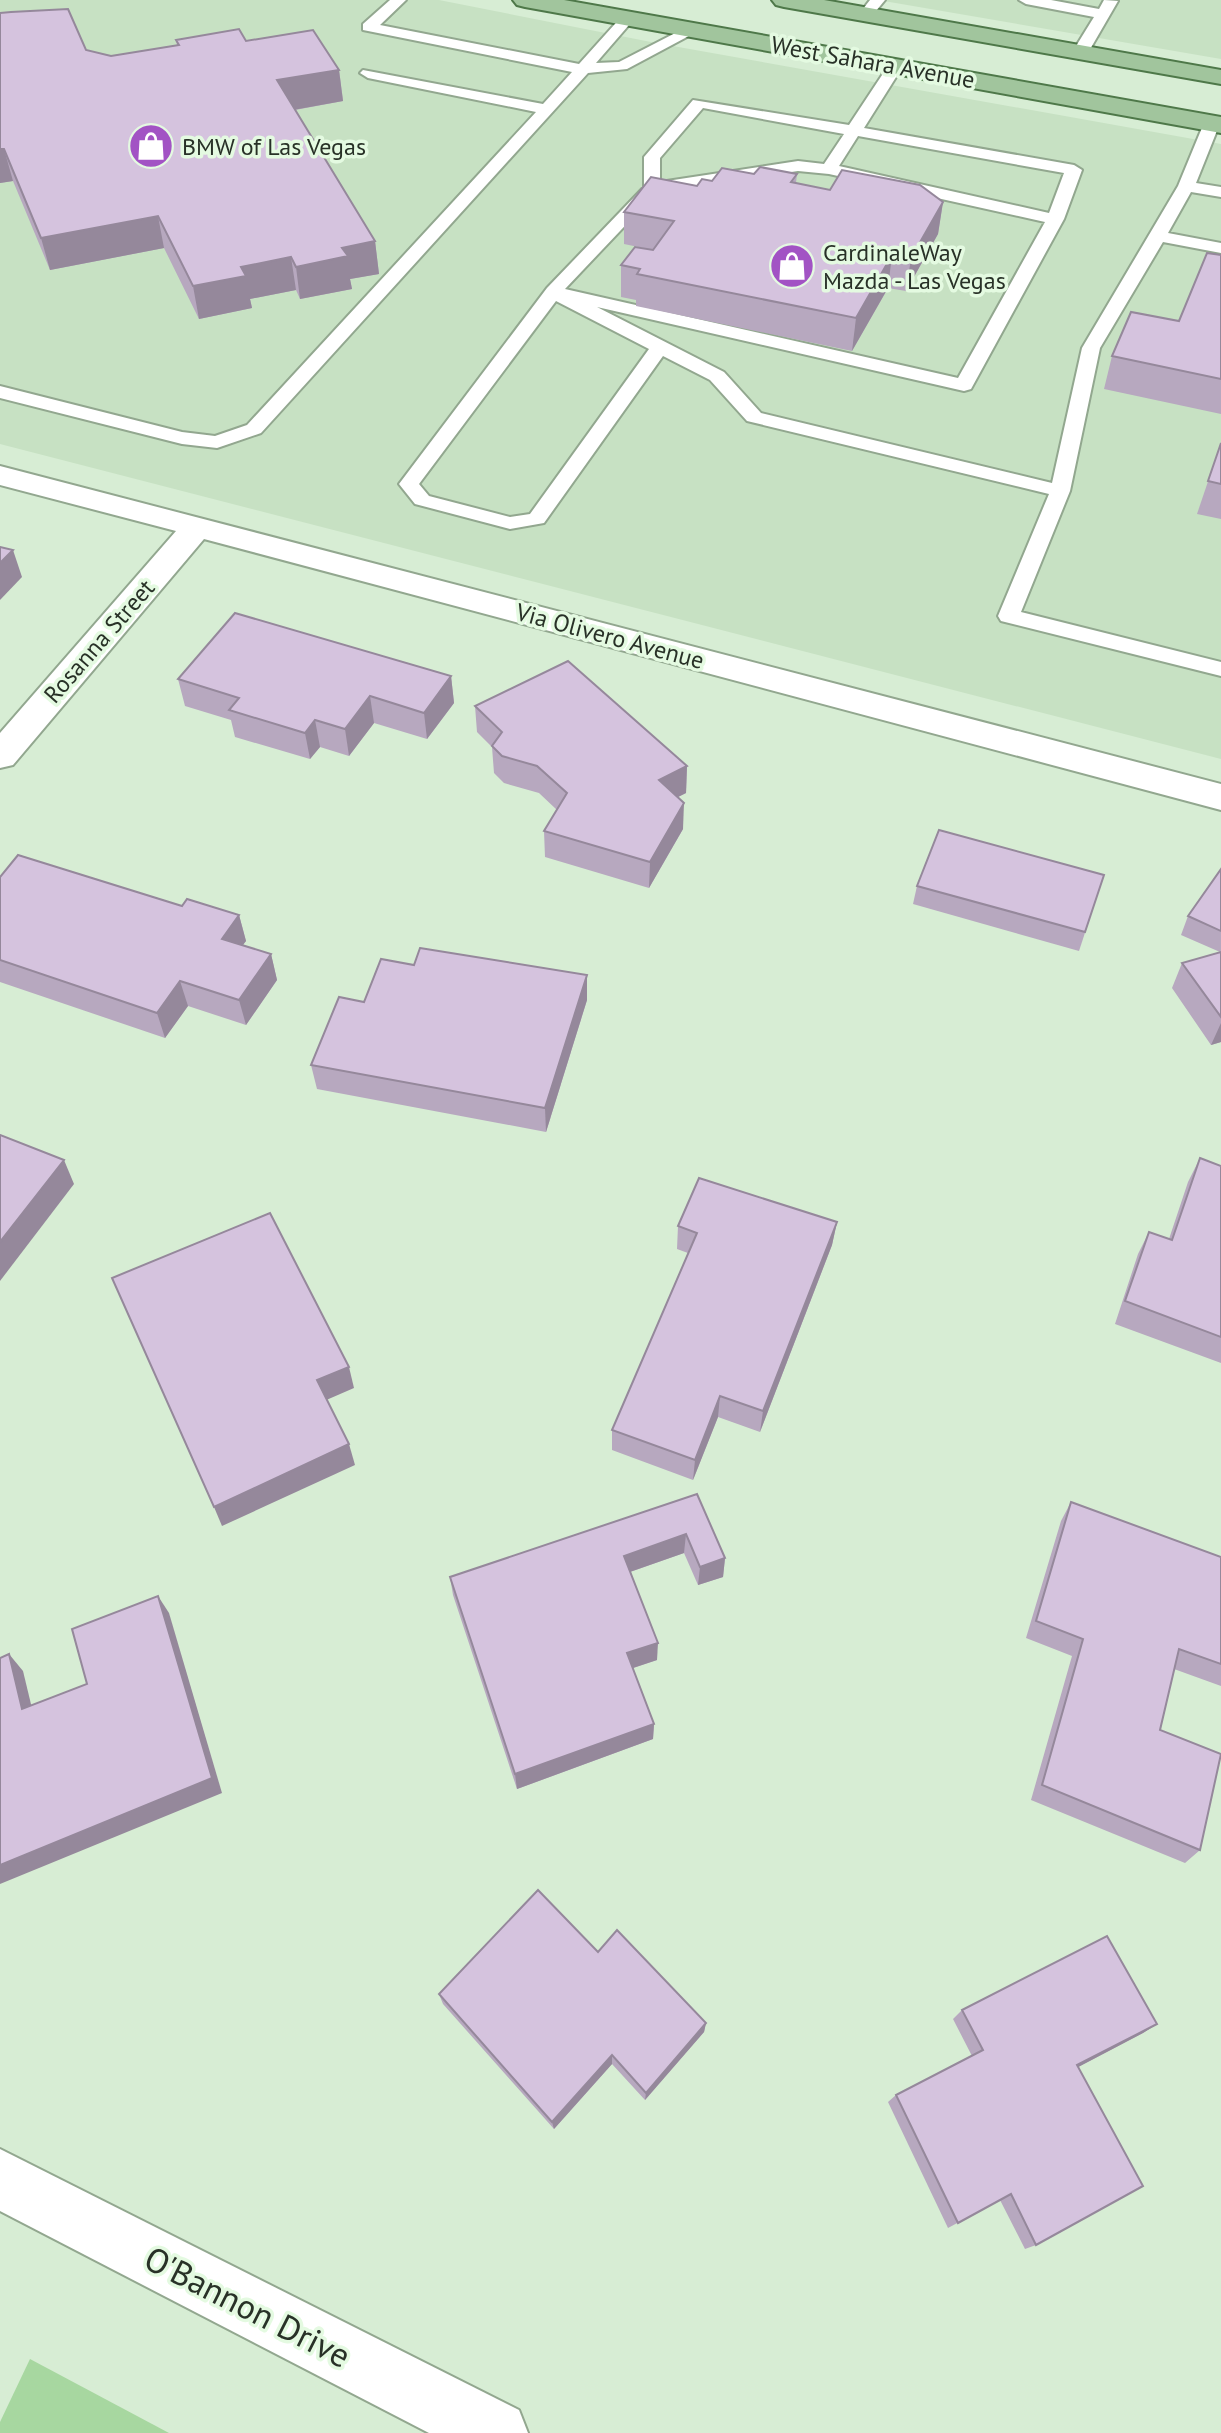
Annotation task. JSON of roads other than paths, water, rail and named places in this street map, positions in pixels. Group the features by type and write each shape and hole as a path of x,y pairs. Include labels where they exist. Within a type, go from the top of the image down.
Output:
{"main road":[{"name":"West Sahara Avenue","path":"525,0 1217,124"},
{"name":"West Sahara Avenue","path":"784,0 872,7 1221,77"},
{"path":"628,18 644,3 660,2"},
{"path":"765,15 780,18 872,7"}],"street":[{"name":"Via Olivero Avenue","path":"0,475 1221,797"},
{"name":"Rosanna Street","path":"0,756 197,527"},
{"name":"O'Bannon Drive","path":"0,2179 496,2433"}],"lane":[{"path":"399,0 368,27 582,69 622,66 692,30"},
{"path":"1026,0 1108,7 1081,51"},
{"path":"0,392 182,438 217,442 254,429 628,18"},
{"path":"829,169 895,66"},
{"path":"368,73 547,110"},
{"path":"553,292 964,385 1055,219 1074,170 699,103 652,157 652,188"},
{"path":"1217,124 1158,236 1091,348 1060,491 1009,616 1221,669"},
{"path":"659,348 537,519 510,523 422,500 409,484 553,292 652,188 798,166 829,169 1055,219"},
{"path":"1186,186 1221,192"},
{"path":"1158,236 1221,248"},
{"path":"553,292 717,376 754,417 1060,491"}],"place":[{"name":"BMW of Las Vegas","path":"151,146"},
{"name":"CardinaleWay Mazda - Las Vegas","path":"792,266"}]}
